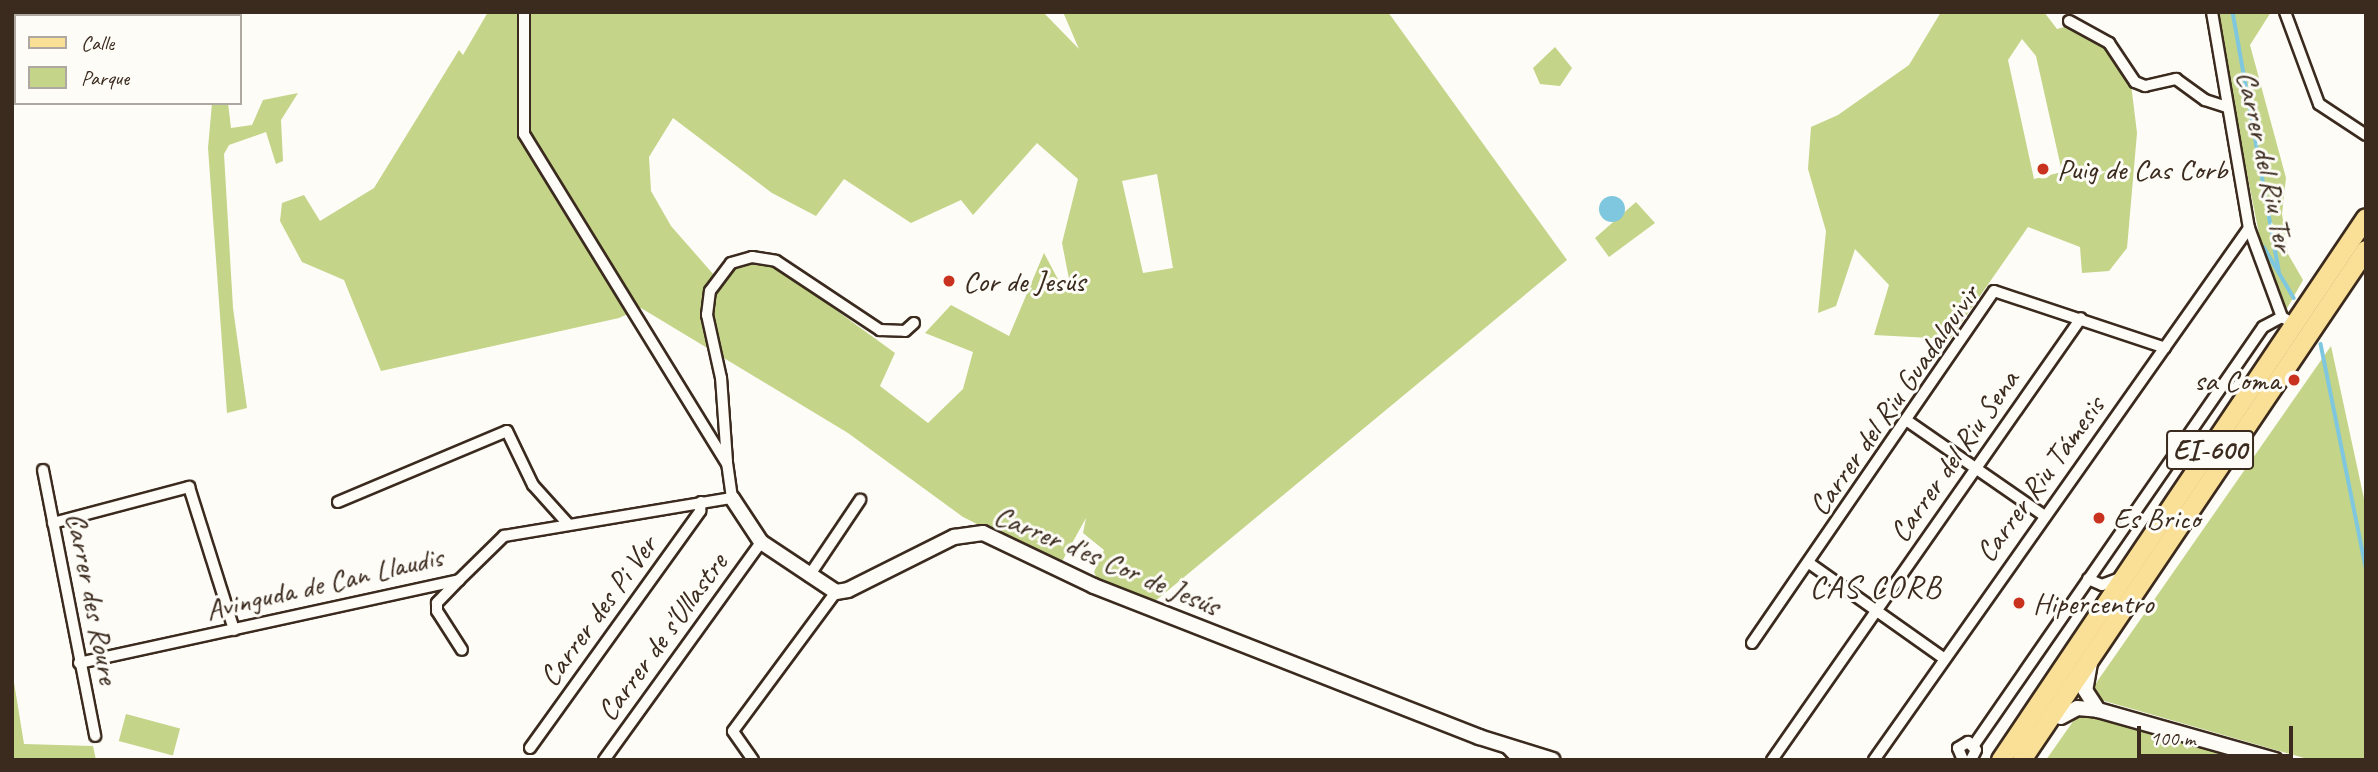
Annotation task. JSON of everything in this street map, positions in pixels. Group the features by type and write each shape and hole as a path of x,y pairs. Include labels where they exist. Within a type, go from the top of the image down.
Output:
{"main road":[{"name":"EI-600","path":"2001,760 2126,575 2288,321 2366,218"},
{"name":"EI-600","path":"2022,760 2366,250"}],"street":[{"path":"524,12 524,134 727,464"},
{"name":"Carrer del Riu Ter","path":"2212,12 2226,107 2249,228 2288,321"},
{"path":"2285,12 2319,104 2366,135"},
{"path":"2069,20 2109,43 2135,82 2145,86 2176,79 2205,100 2226,107"},
{"name":"Carrer Riu Támesis","path":"1874,760 1942,657 2249,228"},
{"path":"753,760 733,731 835,592 761,542 732,498 721,378 707,315 710,291 731,263 752,257 776,261 880,330 905,331 914,323"},
{"name":"Carrer del Riu Guadalquivir","path":"1752,643 1994,291 2165,348"},
{"name":"Carrer del Riu Sena","path":"1772,760 1974,467 2081,318"},
{"path":"1974,745 2263,327 2288,321"},
{"path":"1906,420 2043,515"},
{"path":"338,502 507,431 533,485 568,524"},
{"name":"Carrer des Roure","path":"43,470 95,736"},
{"path":"53,523 189,487 234,630"},
{"name":"Avinguda de Can Llaudis","path":"79,663 459,580 504,536 732,498"},
{"path":"809,576 860,500"},
{"name":"Carrer des Pi Ver","path":"530,748 700,511 701,502"},
{"name":"Carrer d'es Cor de Jesús","path":"835,592 848,590 954,537 983,533 1076,579 1506,747 1553,760"},
{"name":"Carrer de s'Ullastre","path":"604,760 761,542"},
{"path":"1809,563 1942,657"},
{"path":"2088,579 2102,585 2126,575"},
{"path":"459,580 436,603 437,611 462,650"},
{"path":"2092,656 2085,690 2098,710"},
{"path":"2031,760 2061,717 2077,708 2098,710 2275,760"},
{"path":"1963,760 1958,754 1960,745 1974,745"},
{"path":"1971,760 1976,752 1974,745"},
{"path":"1506,747 1518,760"}],"green space":[{"path":"488,12 1043,12 1079,49 1063,12 1388,12 1567,260 1154,602 1099,583 1094,572 1104,550 1083,533 1086,518 1060,565 963,517 848,433 641,308 619,318 381,371 344,280 302,262 280,221 282,203 304,195 320,221 374,188 459,50 463,55","holes":["673,118 772,193 816,216 844,179 911,223 961,200 973,215 1037,143 1078,179 1062,243 1070,284 1061,285 1044,253 1009,336 951,305 925,333 973,352 963,389 928,423 880,386 895,353 778,268 758,262 736,267 721,283 671,226 651,191 649,157","1157,174 1173,268 1143,273 1122,181"]},
{"path":"1941,12 2044,12 2057,29 2068,26 2086,32 2115,58 2131,84 2137,133 2127,248 2109,271 2082,273 2080,247 2028,227 1950,339 1874,335 1889,285 1855,249 1836,306 1818,313 1826,231 1808,169 1811,127 1838,115 1909,65","holes":["2022,39 2036,56 2062,172 2034,179 2008,60"]},
{"path":"2215,12 2271,12 2250,45 2286,178 2282,214 2288,254 2303,280 2285,312 2262,249"},
{"path":"1555,47 1572,68 1560,86 1540,84 1533,68"},
{"path":"298,93 281,120 283,161 276,164 266,132 229,145 224,154 233,308 247,408 227,413 208,148 212,105 228,105 231,128 252,125 263,100"},
{"path":"1636,202 1655,223 1609,257 1595,238"},
{"path":"2331,346 2366,508 2366,760 2311,760 2087,696"},
{"path":"12,670 24,744 93,746 96,760 12,760"},
{"path":"2081,710 2274,760 2046,760"},
{"path":"126,714 180,728 173,756 119,741"}],"water":[{"path":"1612,196 1622,199 1625,209 1622,219 1612,222 1602,219 1599,209 1602,199"}],"waterway":[{"path":"2233,12 2279,271"},
{"path":"2264,247 2294,298"},
{"path":"2321,344 2366,567"}],"place":[{"name":"Puig de Cas Corb","path":"2043,169"},
{"name":"Cor de Jesús","path":"949,281"},
{"name":"sa Coma","path":"2294,380"},
{"name":"Es Brico","path":"2099,518"},
{"name":"Hipercentro","path":"2019,603"}],"district":[{"name":"CAS CORB","path":"1876,587"}]}
